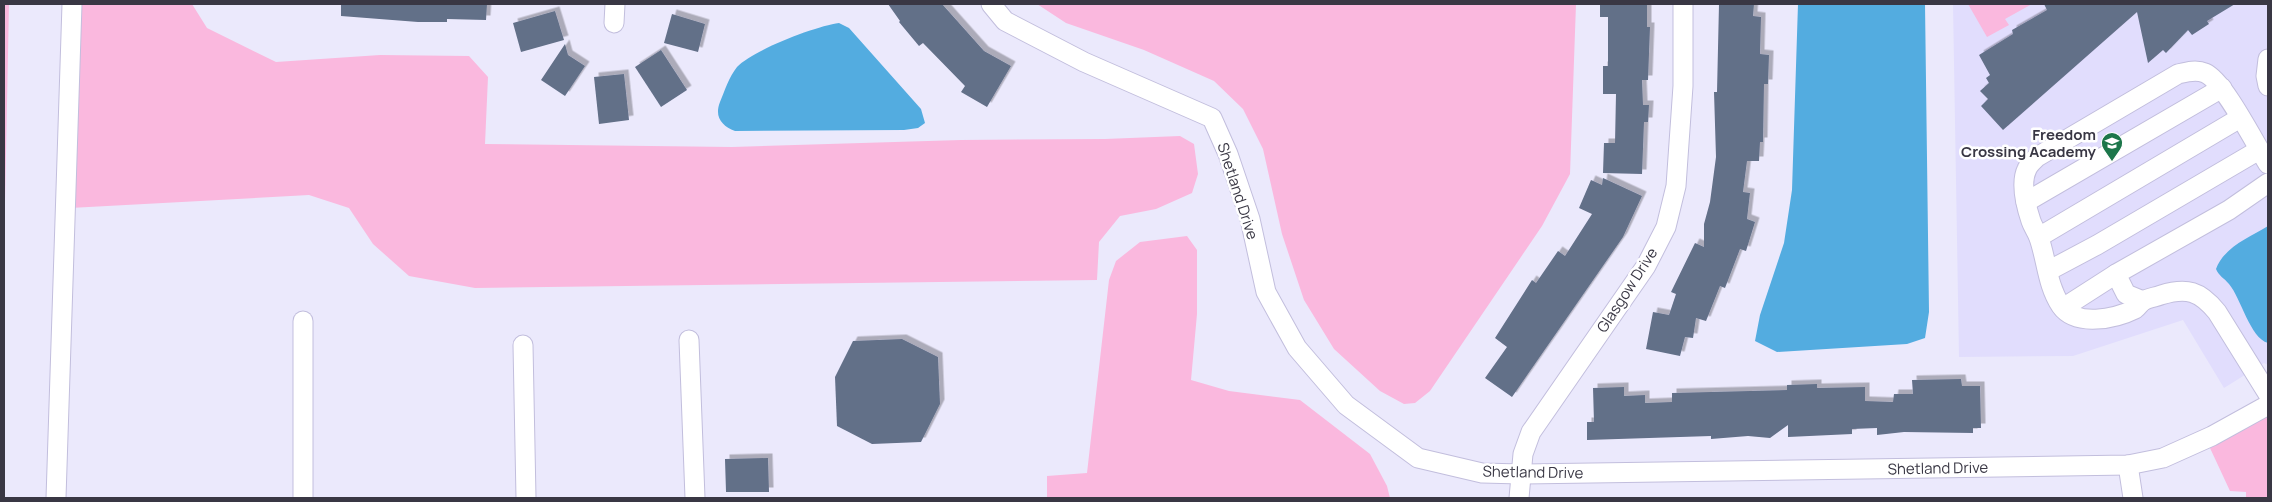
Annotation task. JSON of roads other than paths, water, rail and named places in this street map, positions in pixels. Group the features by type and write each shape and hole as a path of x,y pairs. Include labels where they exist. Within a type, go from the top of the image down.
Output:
{"street":[{"path":"56,498 72,4"},
{"path":"614,23 615,4"},
{"name":"Shetland Drive","path":"991,4 1005,21 1084,62 1212,118 1228,154 1250,219 1266,292 1297,348 1346,404 1418,458 1482,473 1521,474 2128,465 2162,458 2212,436 2268,406"},
{"name":"Glasgow Drive","path":"1519,498 1523,454 1531,432 1646,266 1666,227 1676,186 1683,86 1683,4"},
{"path":"2268,59 2266,76 2268,86"},
{"path":"2048,271 2264,157 2222,88 2205,73 2192,71 2178,74 2037,157 2027,168 2025,179 2026,202 2039,237 2048,271 2050,288 2062,308 2078,318 2094,319 2136,309 2143,301 2176,290 2189,291 2209,302 2268,394"},
{"path":"2026,202 2222,88"},
{"path":"2039,237 2240,118"},
{"path":"2062,308 2116,274 2229,210 2268,183"},
{"path":"2116,274 2126,294 2143,301"},
{"path":"302,320 303,498"},
{"path":"689,340 695,498"},
{"path":"523,345 526,498"},
{"path":"2128,465 2133,498"}],"water":[{"path":"1798,4 1925,4 1929,312 1925,338 1907,344 1777,352 1755,341 1760,315 1784,243 1792,190"},
{"path":"839,23 849,28 921,109 925,123 918,128 904,130 735,131 723,124 720,120 718,107 729,79 737,67 745,60 785,40"},
{"path":"2268,226 2268,343 2256,334 2233,290 2216,269 2220,261 2231,249"}],"place":[{"name":"Freedom Crossing Academy","path":"2112,162"}]}
